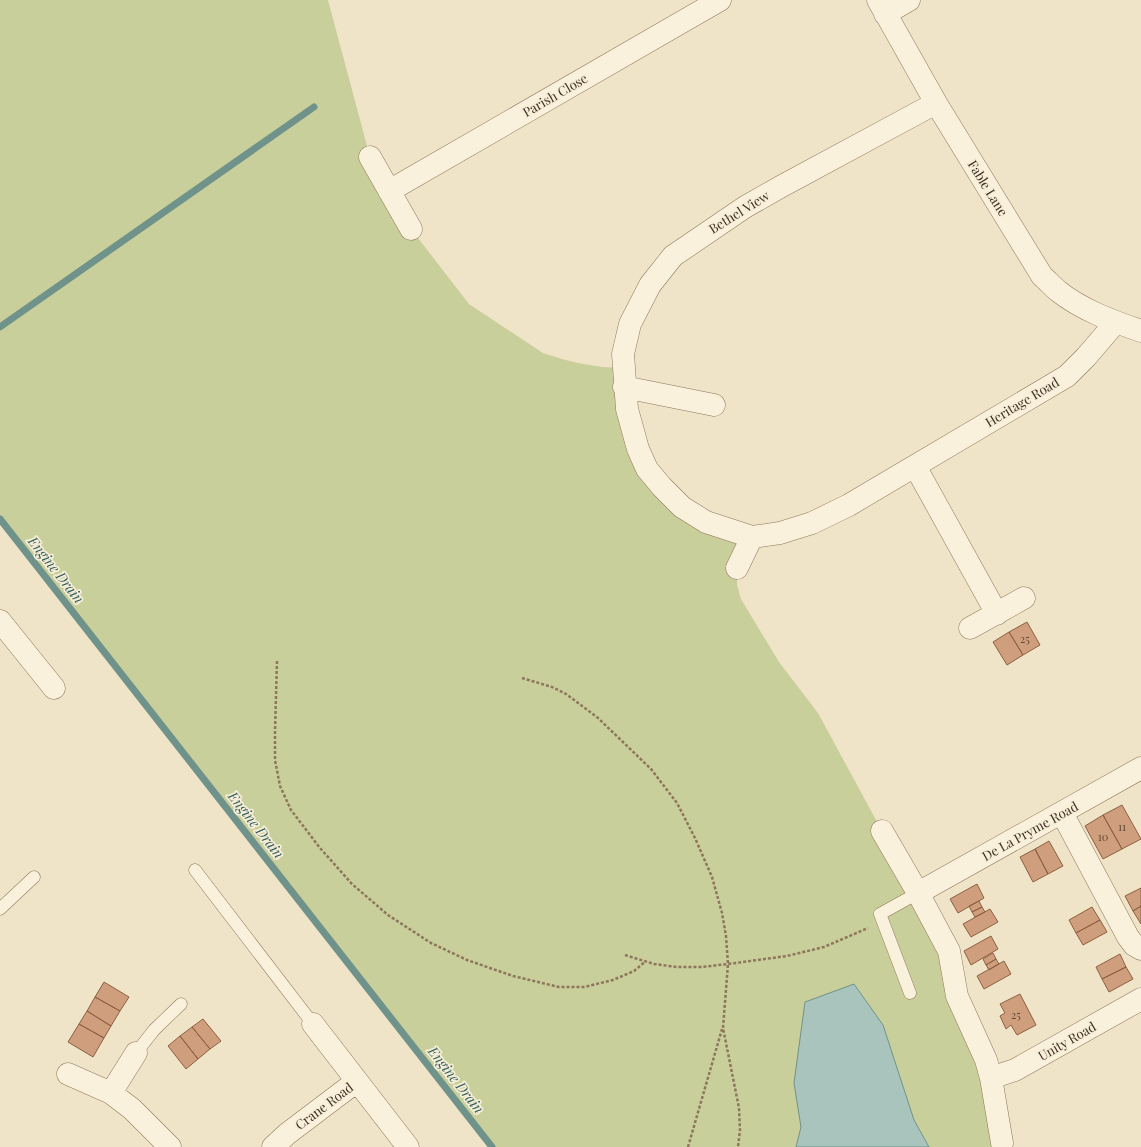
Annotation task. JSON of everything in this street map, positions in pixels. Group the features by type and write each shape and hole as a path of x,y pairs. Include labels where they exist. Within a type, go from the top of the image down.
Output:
{"street":[{"name":"Parish Close","path":"389,191 720,0"},
{"path":"881,7 910,0"},
{"name":"Fable Lane","path":"881,7 936,103 1042,276 1079,305 1116,322 1141,331"},
{"name":"Bethel View","path":"752,537 706,522 682,507 647,469 638,449 627,409 624,387 623,354 630,324 650,285 673,256 751,204 936,103"},
{"path":"370,157 411,229"},
{"name":"Heritage Road","path":"752,537 780,533 812,523 849,505 916,466 1067,376 1086,357 1116,322"},
{"path":"624,387 714,405"},
{"path":"916,466 997,614"},
{"path":"737,568 752,537"},
{"path":"970,628 1024,598"},
{"path":"0,621 7,643 54,688"},
{"name":"De La Pryme Road","path":"918,893 1141,768"},
{"path":"1062,813 1128,937 1134,945 1141,950"},
{"path":"882,831 918,893 949,951 957,996 986,1060 992,1078 1002,1143"},
{"name":"Unity Road","path":"992,1078 1015,1070 1141,999"},
{"name":"Crane Road","path":"313,1024 408,1147"},
{"path":"111,1093 136,1053"},
{"path":"68,1074 111,1093 132,1109 170,1147"},
{"name":"Crane Road","path":"273,1147 287,1134 357,1081"}],"lane":[{"path":"195,870 313,1024"},
{"path":"0,909 34,877"},
{"path":"910,993 880,914 918,893"},
{"path":"136,1053 154,1030 181,1004"}],"path":[{"path":"277,661 275,760 280,786 291,810 320,848 352,884 388,915 431,942 467,960 513,976 559,987 584,987 613,980 634,971 646,961"},
{"path":"522,678 552,687 566,694 598,718 651,769 677,803 695,838 712,877 722,913 726,936 728,964 722,1028 688,1147"},
{"path":"625,955 677,967 702,967 787,956 824,947 845,939 883,920"},
{"path":"722,1028 739,1108 740,1130 738,1147"}],"green space":[{"path":"0,0 328,0 370,157 411,229 469,304 543,353 578,363 602,367 624,368 662,487 752,537 737,568 737,585 741,599 779,662 818,713 949,951 1002,1143 991,1147 492,1147 0,519"}],"water":[{"path":"854,984 883,1025 914,1120 929,1147 796,1147 801,1127 794,1083 805,1002"}],"building":[{"path":"1027,622 1040,645 1023,655 1009,632"},
{"path":"1009,632 1023,655 1007,665 993,642"},
{"path":"1122,805 1141,839 1122,849 1103,815"},
{"path":"1103,815 1122,849 1103,859 1085,826"},
{"path":"1049,841 1063,866 1048,874 1035,849"},
{"path":"1035,849 1048,874 1033,882 1020,857"},
{"path":"977,884 984,898 958,913 950,899"},
{"path":"1141,888 1141,906 1133,911 1125,896"},
{"path":"979,901 982,907 972,912 969,906"},
{"path":"1141,906 1141,924 1133,911"},
{"path":"982,907 985,912 975,917 972,912"},
{"path":"1092,907 1100,920 1076,933 1069,920"},
{"path":"990,909 998,922 971,937 963,924"},
{"path":"1100,920 1107,932 1083,945 1076,933"},
{"path":"991,936 998,949 971,965 964,951"},
{"path":"993,953 996,959 986,965 983,959"},
{"path":"1120,954 1126,967 1102,979 1096,967"},
{"path":"996,959 999,964 989,970 986,965"},
{"path":"1004,961 1011,974 984,989 977,976"},
{"path":"1126,967 1133,979 1109,992 1102,979"},
{"path":"104,982 129,997 120,1011 95,997"},
{"path":"1020,994 1036,1025 1017,1035 1011,1025 1006,1029 1000,1016 1005,1013 1000,1004"},
{"path":"95,997 120,1011 111,1026 87,1011"},
{"path":"87,1011 111,1026 104,1038 79,1024"},
{"path":"203,1019 221,1041 210,1049 192,1027"},
{"path":"79,1024 104,1038 93,1057 68,1042"},
{"path":"192,1027 210,1049 198,1059 180,1036"},
{"path":"180,1036 198,1059 186,1069 168,1046"}],"waterway":[{"path":"0,327 314,107"},
{"name":"Engine Drain","path":"0,519 492,1147"}]}
